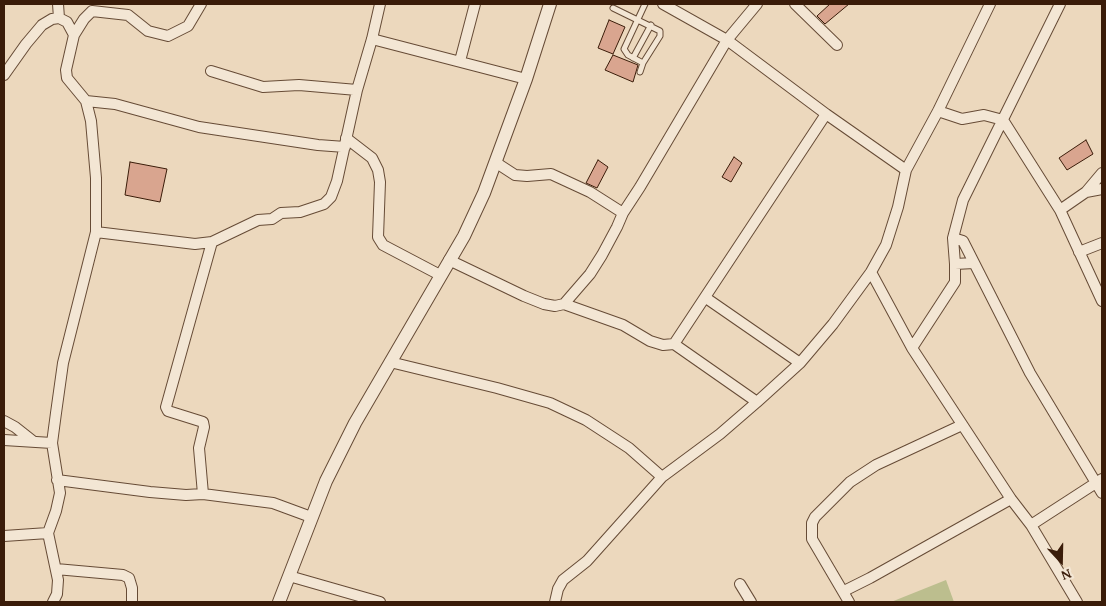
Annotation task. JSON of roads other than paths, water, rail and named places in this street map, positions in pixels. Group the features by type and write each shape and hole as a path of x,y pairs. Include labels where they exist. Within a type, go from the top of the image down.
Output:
{"street":[{"path":"58,4 59,18"},
{"path":"53,602 57,594 58,580 48,533 60,493 52,443 63,363 96,232 96,178 91,121 86,101 67,78 66,70 74,35 84,19 92,11 128,14 148,31 168,36 188,26 201,4"},
{"path":"96,232 194,244 212,242 258,220 272,218 281,213 300,212 324,204 331,197 380,4"},
{"path":"460,61 475,4"},
{"path":"279,602 326,481 355,423 464,236 484,193 526,79 550,4"},
{"path":"663,4 727,40 826,114 906,170"},
{"path":"564,304 590,274 611,240 623,213 727,40 757,4"},
{"path":"795,4 837,46"},
{"path":"555,602 562,580 587,562 662,476 720,434 758,402 800,363 834,324 871,272 886,245 898,207 906,170 990,4"},
{"path":"912,348 955,282 953,238 963,200 1060,4"},
{"path":"4,75 42,25 52,19 59,18 67,22 74,35"},
{"path":"372,39 526,79"},
{"path":"211,71 263,87 299,85 357,90"},
{"path":"86,101 115,104 199,127 318,145 346,143 372,158 378,170 380,182 378,237 383,245 440,275"},
{"path":"938,110 962,119 984,115 1003,120 1060,210 1102,301"},
{"path":"674,344 826,114"},
{"path":"495,162 515,175 551,174 590,192 623,213"},
{"path":"1060,210 1086,192 1102,173"},
{"path":"1086,192 1102,189"},
{"path":"953,238 963,241 1030,373 1099,481 1102,493"},
{"path":"203,494 199,448 204,427 203,422 168,411 166,407 212,242"},
{"path":"1079,252 1102,243"},
{"path":"449,260 537,301 555,306 564,304 624,325 650,341 663,345 674,344 758,402"},
{"path":"955,264 974,263"},
{"path":"871,272 912,348 1011,499 1031,525 1077,602"},
{"path":"706,298 800,363"},
{"path":"390,362 550,403 586,420 629,448 662,476"},
{"path":"4,421 34,442"},
{"path":"849,602 812,539 814,517 850,482 876,465 962,425"},
{"path":"4,440 52,443"},
{"path":"57,480 150,492 186,495 203,494 273,503 311,518"},
{"path":"1031,525 1099,481"},
{"path":"844,591 1011,499"},
{"path":"4,536 48,533"},
{"path":"56,569 123,575 129,578 132,588 132,602"},
{"path":"289,576 380,602"},
{"path":"740,584 750,602"}],"lane":[{"path":"643,63 626,54 624,49 645,4"},
{"path":"613,8 660,31 661,34 643,63 640,72"},
{"path":"633,58 651,25"}]}
